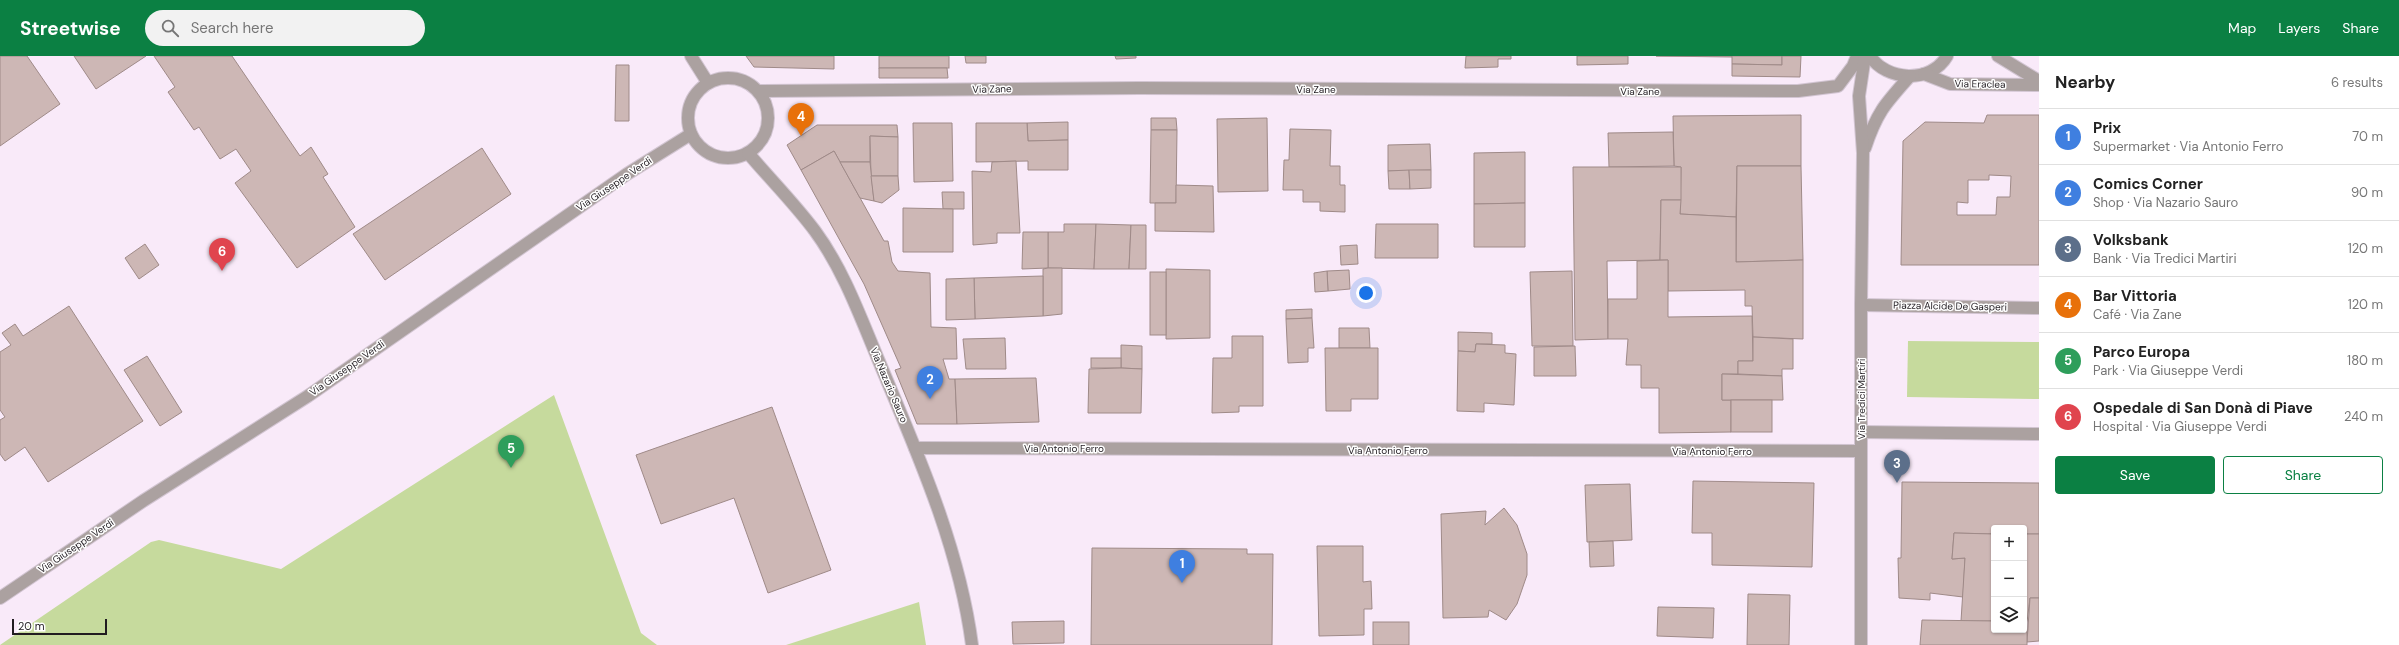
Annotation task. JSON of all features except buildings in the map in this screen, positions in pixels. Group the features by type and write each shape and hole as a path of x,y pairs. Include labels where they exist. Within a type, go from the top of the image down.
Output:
{"street":[{"path":"691,56 708,83"},
{"name":"Via Zane","path":"758,91 1139,88 1798,91 1838,86 1853,66 1857,56"},
{"name":"Via Tredici Martiri","path":"1861,645 1861,305 1863,153 1859,96 1865,56"},
{"path":"1870,56 1883,69 1897,75 1910,76 1924,74 1936,68 1947,56"},
{"name":"Via Eraclea","path":"1998,56 2039,81"},
{"name":"Via Eraclea","path":"1924,74 1950,84 2039,85"},
{"name":"Via Tredici Martiri","path":"1863,153 1875,120 1883,106 1910,76"},
{"path":"727,78 736,79 750,85 758,91 766,104 768,123 762,140 748,153 735,158 718,157 702,149 691,134 688,117 691,104 697,93 708,83 727,78"},
{"name":"Via Giuseppe Verdi","path":"0,598 143,501 308,396 621,178 691,134"},
{"name":"Via Nazario Sauro","path":"748,153 815,232 832,259 852,299 915,448 958,577 972,645"},
{"name":"Piazza Alcide De Gasperi","path":"1861,305 2039,308"},
{"path":"1862,432 2039,434"},
{"name":"Via Antonio Ferro","path":"915,448 1861,451"}],"green space":[{"path":"1908,341 2039,342 2039,399 1907,397"},
{"path":"554,395 641,633 657,645 0,645 151,542 159,540 281,569"},
{"path":"919,602 926,645 786,645"}],"place":[{"name":"Bar Vittoria","path":"801,136"},
{"name":"Ospedale di San Donà di Piave","path":"222,271"},
{"name":"Comics Corner","path":"930,399"},
{"name":"Parco Europa","path":"511,468"},
{"name":"Volksbank","path":"1897,483"},
{"name":"Prix","path":"1182,583"}]}
